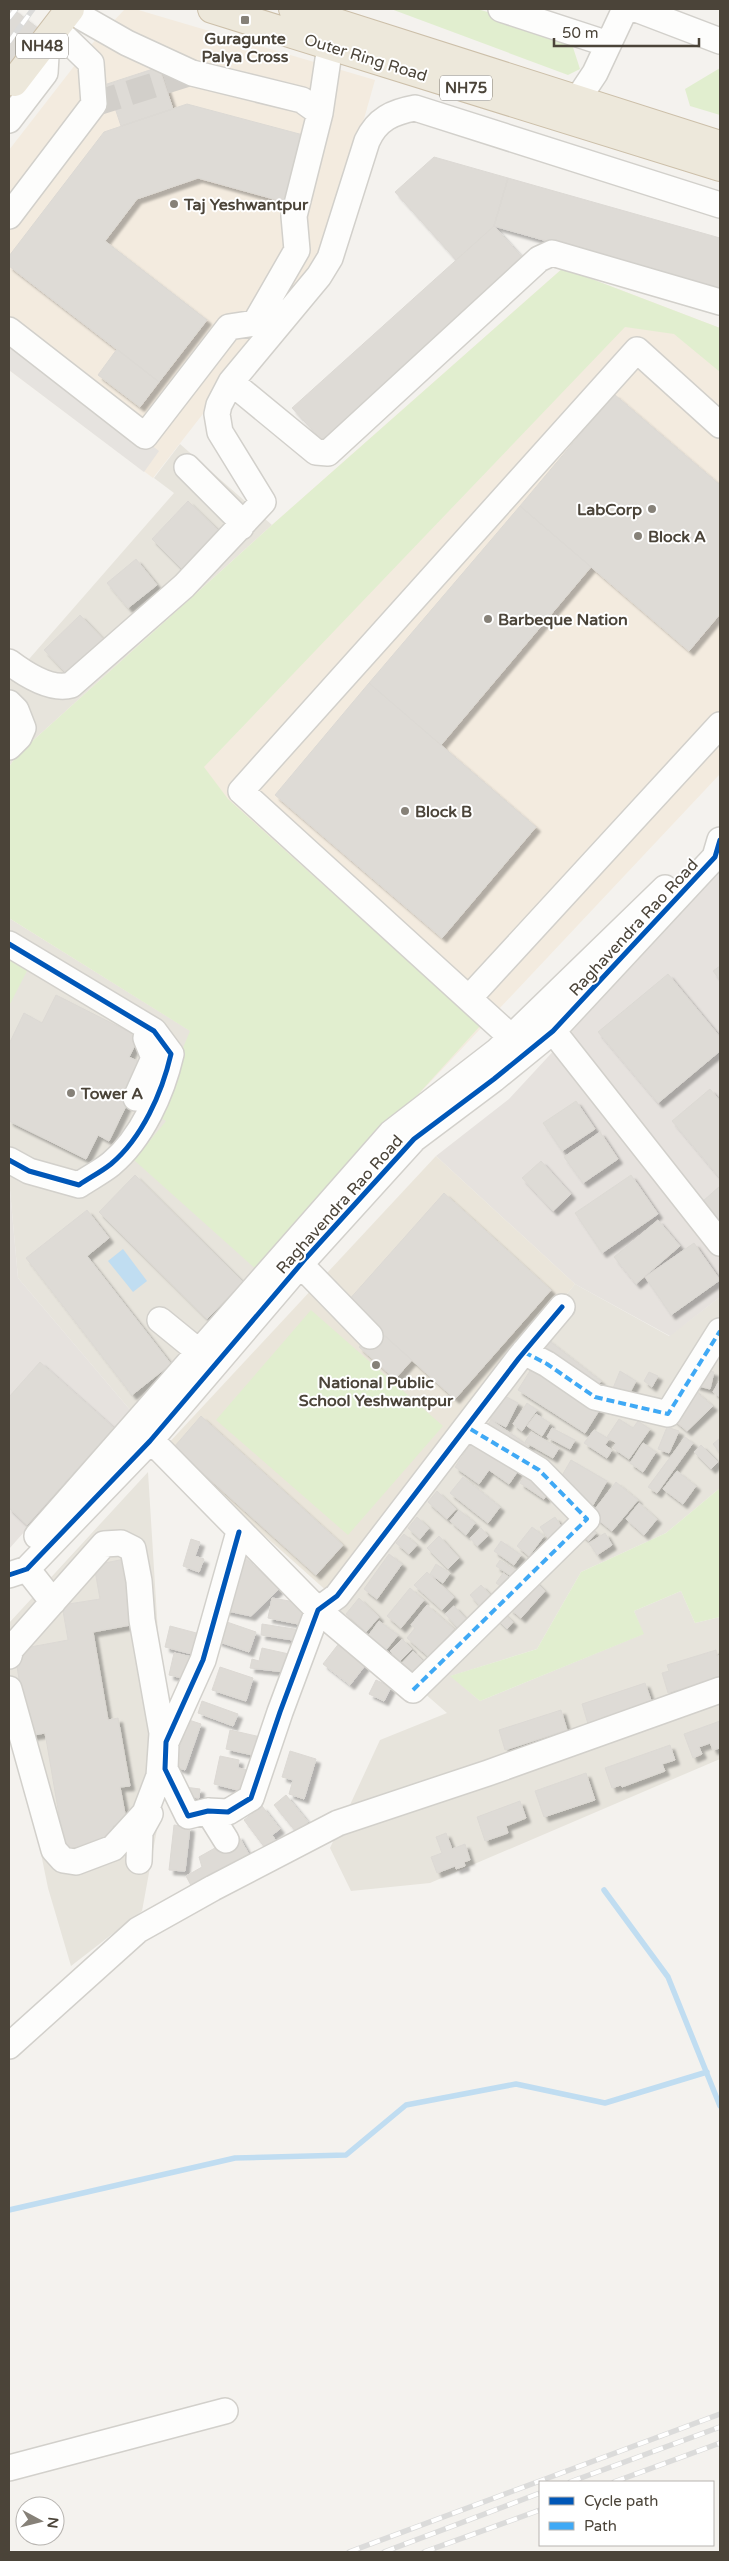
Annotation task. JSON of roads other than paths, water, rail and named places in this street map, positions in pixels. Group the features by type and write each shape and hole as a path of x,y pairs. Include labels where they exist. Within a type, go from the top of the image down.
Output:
{"highway":[{"name":"Outer Ring Road","path":"212,9 720,167"},
{"name":"Outer Ring Road","path":"293,9 720,145"},
{"name":"NH48","path":"14,82 61,22"}],"street":[{"path":"502,9 608,44"},
{"path":"578,100 595,73 625,9"},
{"path":"636,9 720,41"},
{"path":"61,22 127,43 192,73 302,100 320,113"},
{"path":"9,216 94,104 91,63 61,22"},
{"path":"9,120 45,73 61,22"},
{"path":"145,436 229,326 255,323 296,250 294,216 320,113 330,46"},
{"path":"9,662 51,686 63,688 71,685 184,586 263,502 224,439 218,423 220,405 231,382 319,276 330,258 367,141 372,131 382,120 400,111 416,108 720,206"},
{"path":"231,382 316,452 328,454 540,260 552,253 720,302"},
{"path":"9,330 157,445 238,338"},
{"path":"9,348 64,388 68,388 74,380"},
{"path":"512,1037 241,791 637,350 720,425"},
{"path":"187,467 238,518 241,527"},
{"path":"9,703 16,710 23,728 19,737 9,747"},
{"path":"469,998 720,725"},
{"name":"Raghavendra Rao Road","path":"142,1432 198,1351 391,1133 497,1051 720,834"},
{"name":"Raghavendra Rao Road","path":"15,1571 142,1432 301,1265 414,1139 494,1079 553,1031 715,857 720,840"},
{"path":"9,944 154,1031 171,1054 164,1081 133,1142 111,1164 79,1185 29,1171 9,1160"},
{"path":"132,1018 145,1036 154,1058 136,1098"},
{"path":"553,1031 720,1243"},
{"path":"301,1265 370,1336"},
{"path":"239,1532 203,1660 166,1742 164,1769 188,1816 208,1811 228,1812 252,1798 280,1712 318,1610 336,1596 524,1352 562,1306"},
{"path":"160,1320 198,1351"},
{"path":"524,1352 547,1364 595,1397 668,1414 720,1331"},
{"path":"142,1432 318,1610 413,1690 587,1519 539,1470 467,1427"},
{"path":"9,1656 11,1649 104,1544 121,1543 133,1549 139,1581 142,1620 162,1733 159,1776 146,1813 113,1848 76,1862 63,1860 54,1850 9,1689"},
{"path":"15,1571 53,1602"},
{"path":"9,2046 138,1930 213,1888 357,1815 488,1773 720,1690"},
{"path":"139,1861 140,1832 171,1780"},
{"path":"208,1811 226,1840"},
{"path":"9,2468 225,2412"}],"water":[{"path":"123,1249 147,1281 133,1292 108,1261"}],"waterway":[{"path":"604,1890 668,1977 720,2106"},
{"path":"9,2210 235,2158 346,2155 406,2105 516,2084 605,2103 707,2072"}],"tunnel":[{"path":"94,104 192,73"}],"railway":[{"path":"9,18 16,9"},
{"path":"9,42 33,9"},
{"path":"540,2481 720,2414"},
{"path":"573,2481 720,2427"},
{"path":"617,2481 720,2443"},
{"path":"349,2552 539,2481"},
{"path":"384,2552 539,2493"},
{"path":"424,2552 539,2510"}],"place":[{"name":"Guragunte Palya Cross","path":"245,20"},
{"name":"Taj Yeshwantpur","path":"174,204"},
{"name":"LabCorp","path":"652,509"},
{"name":"Block A","path":"638,536"},
{"name":"Barbeque Nation","path":"488,619"},
{"name":"Block B","path":"405,811"},
{"name":"Tower A","path":"71,1093"},
{"name":"National Public School Yeshwantpur","path":"376,1365"}]}
